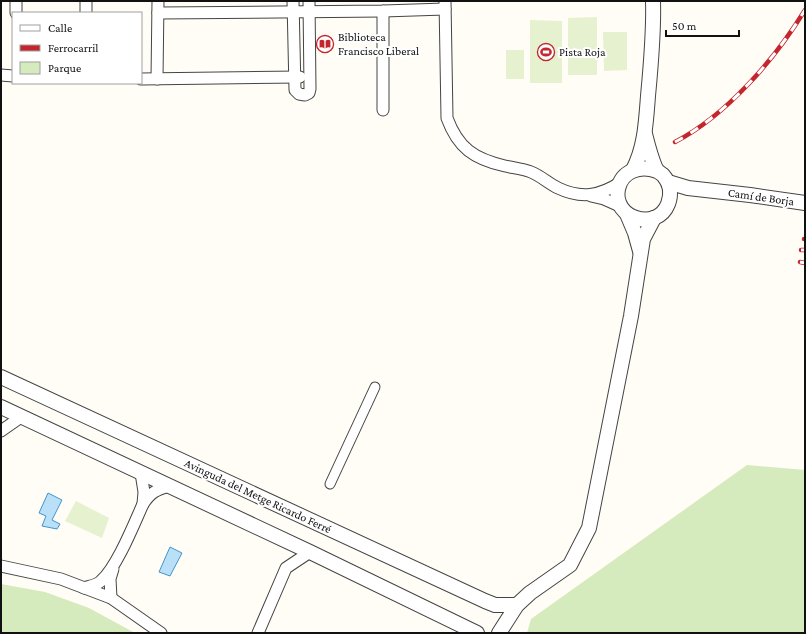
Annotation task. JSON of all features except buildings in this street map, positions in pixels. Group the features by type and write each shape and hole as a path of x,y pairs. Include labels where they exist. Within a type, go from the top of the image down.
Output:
{"street":[{"path":"16,1 16,12"},
{"path":"86,1 86,12"},
{"path":"157,79 158,1"},
{"path":"640,257 639,246 618,195 621,182 624,177 633,170 640,158 645,134 652,55 653,1"},
{"path":"158,13 292,6 383,11 445,5 446,110 451,127 459,141 468,151 491,163 533,172 562,190 577,194 603,193 621,182"},
{"path":"292,6 295,90 297,94 305,95 309,93 310,89 309,6"},
{"path":"383,11 383,110"},
{"path":"142,79 301,77 305,76 310,70"},
{"path":"1,75 12,76"},
{"path":"645,134 657,171"},
{"path":"587,194 604,199 624,210 633,218 640,220 654,218 664,211 668,205 670,189 668,182 657,171 645,168 633,170"},
{"name":"Camí de Borja","path":"668,182 688,188 805,203"},
{"name":"Camí de Borja","path":"668,205 686,197 716,191"},
{"path":"499,633 517,605 530,593 570,565 589,528 631,316 643,239 654,218"},
{"name":"Avinguda del Metge Ricardo Ferré","path":"1,377 485,601 495,605 517,605"},
{"path":"330,484 375,386"},
{"path":"1,407 310,552 477,633"},
{"path":"1,431 21,416"},
{"path":"141,473 144,492 143,504"},
{"path":"84,588 97,584 113,566 143,504 149,495 169,486"},
{"path":"258,633 286,568 310,552"},
{"path":"1,566 61,579 111,598 161,633"},
{"path":"111,598 110,579 113,566"}],"green space":[{"path":"597,17 597,75 568,75 568,18"},
{"name":"Pista Roja","path":"530,20 562,21 562,83 530,83"},
{"path":"603,32 627,32 627,70 604,71"},
{"path":"506,50 524,50 524,79 506,79"},
{"path":"747,465 805,470 805,633 527,633 531,619"},
{"path":"76,501 109,518 102,538 65,521"},
{"path":"1,584 45,592 89,608 135,633 1,633"}],"water":[{"path":"48,493 62,500 52,520 60,524 57,529 42,526 46,516 39,513"},
{"path":"170,547 182,553 170,576 159,572"}],"railway":[{"path":"675,142 694,131 713,117 748,84 779,48 805,10"},
{"path":"800,262 805,263"}],"place":[{"name":"Biblioteca Francisco Liberal","path":"325,44"},
{"name":"Pista Roja","path":"546,52"}]}
